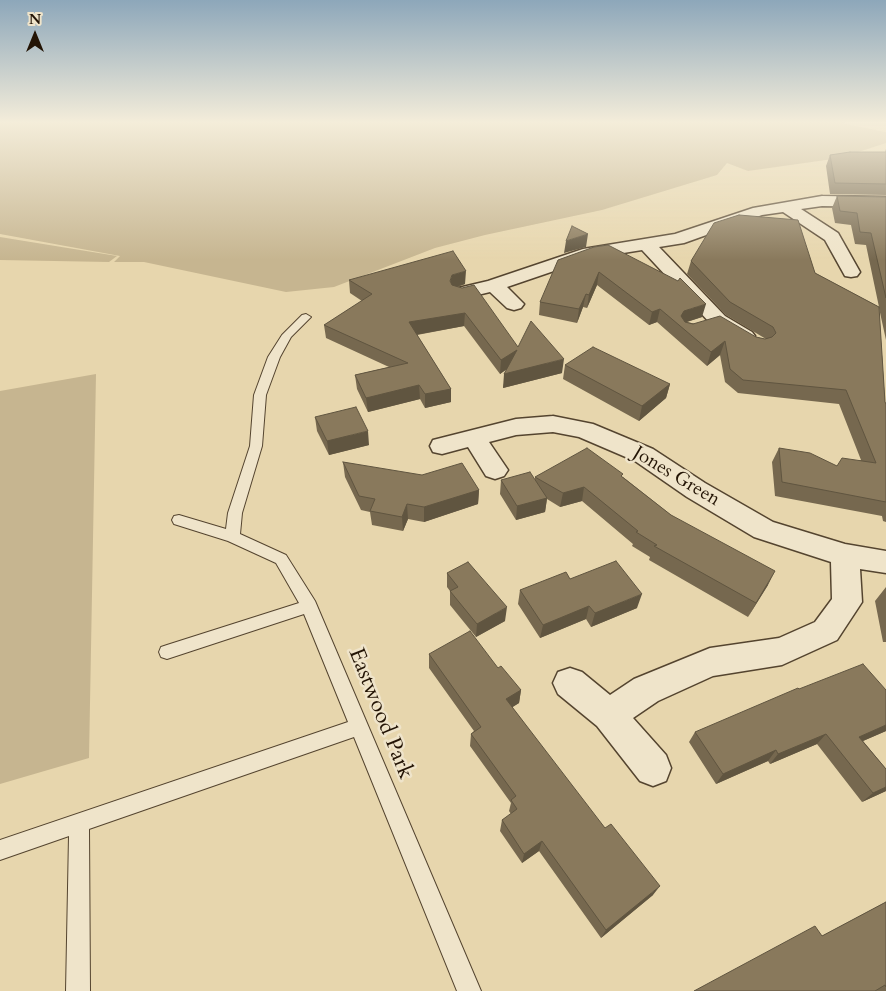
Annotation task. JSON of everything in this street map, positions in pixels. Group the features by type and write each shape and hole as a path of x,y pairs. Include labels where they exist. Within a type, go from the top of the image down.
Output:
{"street":[{"path":"461,293 494,285 589,253 678,239 759,211 822,201 886,202"},
{"path":"785,206 832,238 852,272"},
{"path":"646,244 718,320 758,345"},
{"path":"494,285 514,304"},
{"path":"697,327 718,320"},
{"name":"Jones Green","path":"442,446 516,427 554,424 586,430 644,454 696,490 764,530 845,554 886,562"},
{"path":"474,438 494,470"},
{"path":"609,714 646,690 710,662 782,651 826,631 847,602 845,554"},
{"path":"570,683 609,714 653,768"}],"lane":[{"path":"234,537 235,513 256,446 260,395 274,357 287,335 306,317"},
{"name":"Eastwood Park","path":"179,520 234,537 281,558 309,606 469,991"},
{"path":"166,652 309,606"},
{"path":"0,850 358,727"},
{"path":"78,991 79,823"}],"shaded area":[{"path":"0,167 723,167 717,175 602,210 485,235 435,248 334,287 286,292 144,262 114,262 120,256 0,234"},
{"path":"738,167 775,167 748,171"},
{"path":"0,237 117,256 109,262 0,260"},
{"path":"96,374 89,758 0,784 0,391"}],"building":[{"path":"832,167 886,167 886,184 835,183"},
{"path":"837,196 886,197 886,298 871,233 860,232 857,213 840,211"},
{"path":"739,215 798,220 815,273 879,307 886,404 886,502 782,482 779,448 810,453 837,466 842,458 876,463 846,390 743,380 730,369 725,341 711,352 660,309 652,312 599,272 589,295 586,294 579,309 540,302 558,260 594,247 608,245 678,281 680,278 706,304 684,311 681,316 685,322 693,324 720,316 756,337 765,339 772,337 776,333 773,327 730,302 691,261 714,223"},
{"path":"572,226 588,234 566,241"},
{"path":"453,251 466,271 452,275 450,281 452,285 462,288 474,285 518,347 531,321 564,359 504,374 517,350 501,360 465,313 409,322 451,389 425,394 419,385 366,398 355,375 408,363 324,325 372,294 349,280"},
{"path":"593,347 670,384 642,406 565,365"},
{"path":"356,407 368,431 327,441 315,417"},
{"path":"587,448 623,474 621,476 671,515 775,571 756,603 654,546 657,545 636,532 638,531 584,487 563,493 535,477"},
{"path":"343,462 422,475 462,463 479,490 424,507 407,504 402,517 370,511 375,499 359,496"},
{"path":"530,472 547,498 517,506 501,480"},
{"path":"616,561 642,594 595,613 589,606 543,625 520,590 566,572 570,579"},
{"path":"468,562 507,607 477,624 450,591 458,587 447,573"},
{"path":"470,631 498,668 501,666 521,690 506,699 605,828 611,824 660,886 606,930 542,841 524,854 502,820 517,809 511,800 516,796 471,734 481,727 429,654"},
{"path":"863,664 886,690 886,725 859,737 886,769 886,787 873,793 826,734 778,754 776,750 723,774 695,732 798,688"},
{"path":"886,902 886,987 885,985 875,991 694,991 815,926 822,936"}]}
